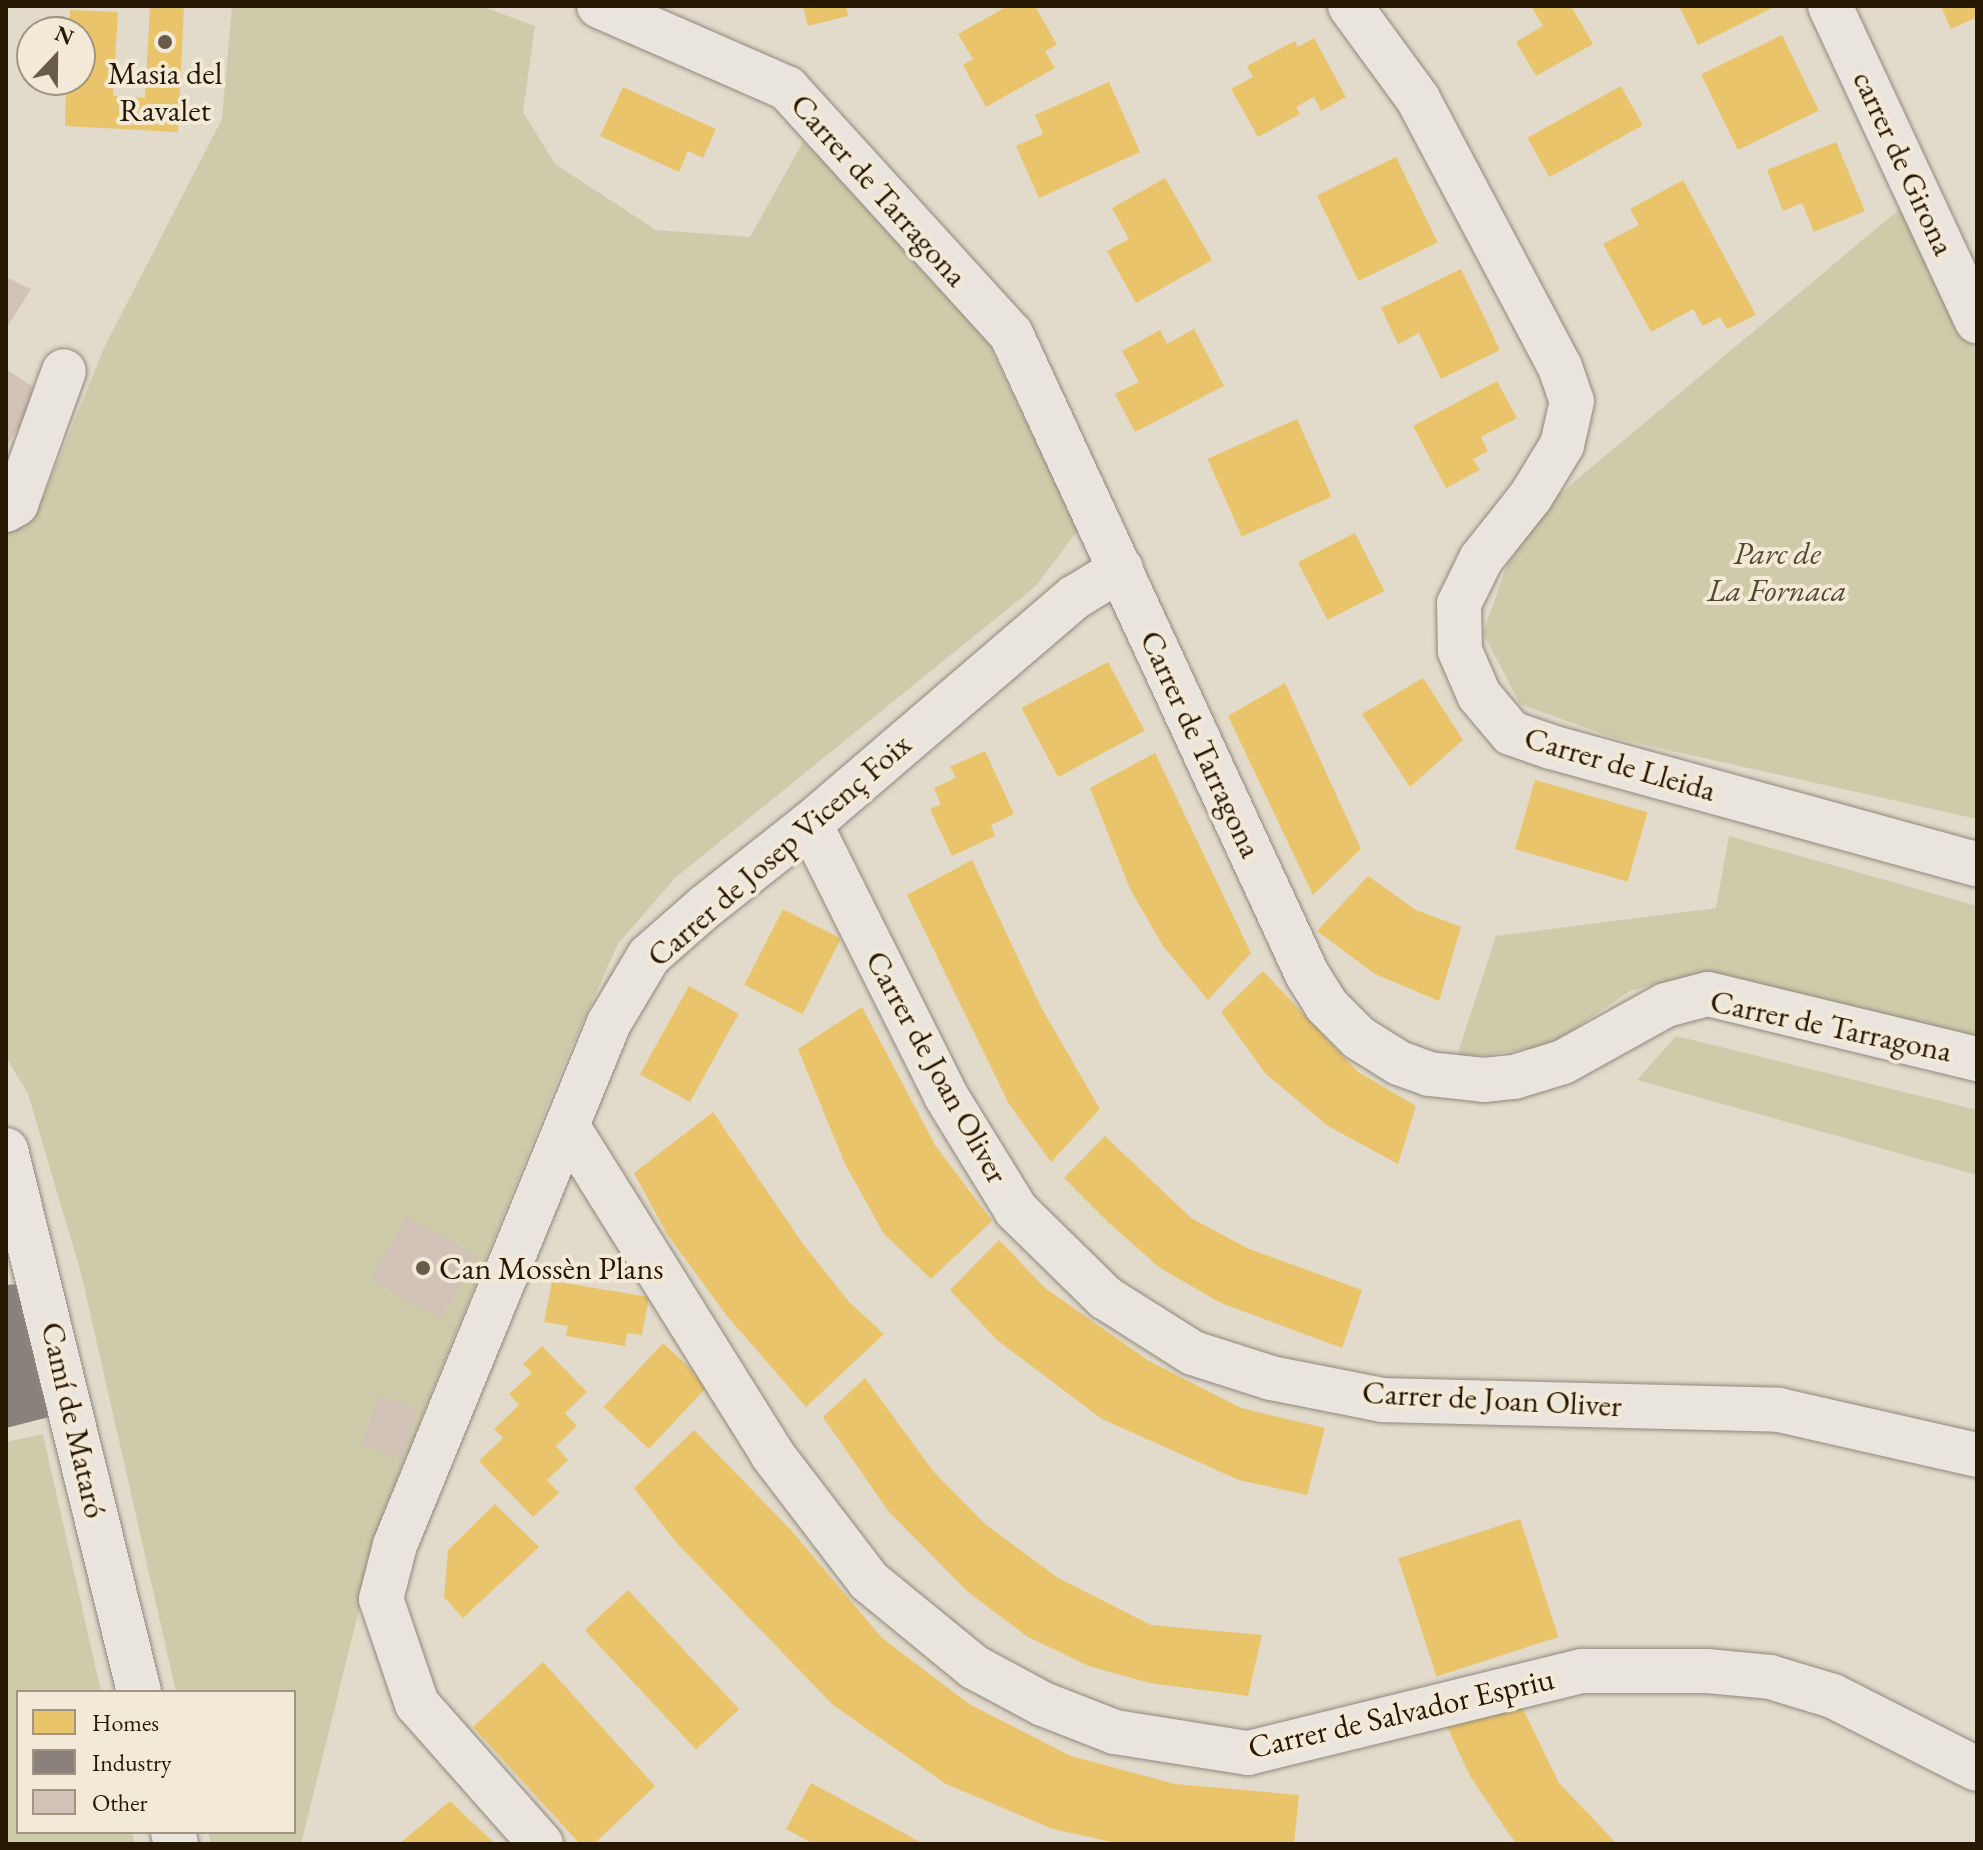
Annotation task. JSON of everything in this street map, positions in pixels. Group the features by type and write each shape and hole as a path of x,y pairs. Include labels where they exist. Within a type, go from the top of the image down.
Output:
{"street":[{"name":"Carrer de Tarragona","path":"599,6 787,88 1011,334 1307,974 1341,1023 1377,1052 1454,1079 1514,1077 1563,1062 1666,1005 1708,994 1977,1059"},
{"name":"Carrer de Lleida","path":"1350,6 1418,99 1560,367 1572,401 1562,445 1531,496 1481,559 1459,604 1460,651 1479,695 1511,733 1551,747 1977,864"},
{"name":"carrer de Girona","path":"1830,6 1977,321"},
{"path":"6,510 16,504 64,371"},
{"name":"Carrer de Josep Vicenç Foix","path":"541,1844 417,1704 381,1599 395,1545 609,1023 649,956 810,824 1075,597 1121,569"},
{"name":"Carrer de Joan Oliver","path":"810,824 946,1096 1016,1210 1106,1298 1193,1353 1271,1378 1382,1400 1779,1410 1977,1455"},
{"name":"Carrer de Salvador Espriu","path":"568,1127 772,1454 869,1581 974,1667 1043,1704 1115,1732 1248,1753 1583,1671 1707,1671 1770,1677 1833,1696 1977,1769"},
{"name":"Camí de Mataró","path":"6,1150 139,1690"}],"green space":[{"path":"232,6 481,6 535,26 523,112 555,164 656,230 750,237 803,142 878,211 987,341 1078,530 1036,586 675,878 618,944 565,1062 383,1513 301,1844 211,1844 208,1834 296,1834 296,1690 176,1690 81,1273 28,1094 6,1057 6,497 43,498 104,348 222,119"},
{"name":"Parc de La Fornaca","path":"1908,202 1977,356 1977,819 1614,738 1520,704 1483,633 1507,565 1550,502"},
{"path":"1729,836 1977,906 1977,1039 1704,972 1630,991 1549,1046 1456,1059 1496,936 1716,908"},
{"path":"1676,1036 1977,1110 1977,1175 1637,1080"},
{"path":"43,1434 101,1690 16,1690 16,1834 132,1834 135,1844 6,1844 6,1442"}],"building: Homes":[{"name":"Masia del Ravalet","path":"150,6 184,6 178,132 65,126 66,96 96,96 96,16 70,16 70,10 118,12 113,96 145,98"},
{"path":"803,6 846,6 848,16 808,26"},
{"path":"1008,6 1035,6 1057,45 1045,51 1055,68 986,107 963,65 973,59 958,34"},
{"path":"1531,6 1571,6 1593,44 1536,76 1516,42 1543,26"},
{"path":"1679,6 1776,6 1698,45"},
{"path":"1941,6 1977,6 1977,17 1951,29"},
{"path":"1782,35 1819,110 1738,150 1701,74"},
{"path":"1314,38 1346,97 1321,111 1314,97 1296,107 1300,114 1258,137 1231,89 1253,77 1247,66 1295,41 1298,47"},
{"path":"1109,82 1140,152 1039,198 1016,146 1043,134 1035,115"},
{"path":"1621,86 1643,125 1549,177 1527,138"},
{"path":"623,87 716,129 703,158 688,151 679,172 600,136"},
{"path":"1836,142 1865,211 1814,232 1802,203 1783,211 1767,170"},
{"path":"1396,157 1438,242 1359,281 1317,196"},
{"path":"1165,178 1212,260 1136,303 1107,251 1129,239 1112,208"},
{"path":"1683,180 1756,315 1727,329 1720,317 1703,326 1693,309 1651,332 1603,244 1639,225 1630,209"},
{"path":"1461,269 1500,350 1441,379 1419,333 1398,344 1381,308"},
{"path":"1194,329 1224,386 1135,432 1115,394 1139,382 1122,351 1160,330 1167,344"},
{"path":"1497,381 1517,418 1481,437 1488,451 1473,459 1480,470 1446,488 1413,426"},
{"path":"1297,419 1332,497 1242,537 1207,459"},
{"path":"1355,533 1385,591 1327,620 1298,562"},
{"path":"1108,662 1145,731 1058,777 1021,708"},
{"path":"1423,678 1463,740 1410,787 1362,714"},
{"path":"1285,683 1361,849 1313,895 1228,716"},
{"path":"985,751 1014,814 991,825 995,836 952,856 930,809 941,804 934,788 956,778 950,767"},
{"path":"1155,753 1251,953 1208,1000 1163,946 1130,889 1090,788"},
{"path":"1535,780 1647,812 1628,881 1515,849"},
{"path":"972,860 1041,1007 1100,1109 1051,1162 1009,1104 907,895"},
{"path":"1368,876 1416,910 1461,927 1439,1001 1375,974 1317,931"},
{"path":"783,909 841,939 802,1014 744,985"},
{"path":"1263,971 1358,1072 1416,1106 1398,1164 1328,1126 1265,1073 1221,1012"},
{"path":"689,986 739,1014 690,1102 640,1074"},
{"path":"862,1007 935,1145 992,1221 931,1279 884,1234 845,1164 798,1049"},
{"path":"713,1112 803,1244 850,1303 884,1334 806,1407 727,1316 667,1234 634,1173"},
{"path":"1105,1136 1191,1218 1247,1248 1362,1290 1342,1348 1221,1303 1160,1268 1109,1223 1064,1178"},
{"path":"999,1240 1045,1288 1149,1361 1241,1408 1325,1428 1307,1495 1239,1480 1102,1419 997,1340 950,1290"},
{"path":"552,1281 649,1297 642,1335 627,1333 625,1346 566,1336 568,1326 544,1322"},
{"path":"663,1343 708,1385 649,1449 604,1407"},
{"path":"542,1346 587,1392 565,1413 577,1426 556,1446 568,1460 547,1480 559,1493 533,1517 479,1461 503,1438 494,1429 519,1405 509,1394 532,1373 523,1364"},
{"path":"865,1378 933,1471 985,1524 1058,1578 1151,1625 1262,1635 1248,1696 1150,1683 1089,1666 1028,1637 968,1592 889,1512 823,1417"},
{"path":"694,1430 791,1530 882,1638 969,1704 1071,1756 1175,1784 1299,1795 1294,1844 1121,1844 1053,1829 946,1784 833,1705 675,1541 634,1488"},
{"path":"495,1504 539,1547 463,1618 444,1597 448,1550"},
{"path":"1520,1519 1558,1637 1437,1676 1398,1559"},
{"path":"628,1590 739,1709 696,1749 585,1630"},
{"path":"543,1662 655,1786 594,1844 580,1844 473,1727"},
{"path":"1521,1705 1559,1783 1617,1844 1517,1844 1509,1834 1470,1776 1444,1720"},
{"path":"811,1783 924,1844 814,1844 786,1829"},
{"path":"450,1801 495,1844 399,1844"}],"building: Industry":[{"path":"19,1284 53,1416 6,1428 6,1285"}],"building: Other":[{"path":"6,277 31,289 6,329"},
{"path":"6,369 41,392 6,447"},
{"name":"Can Mossèn Plans","path":"407,1216 477,1256 441,1320 370,1279"},
{"path":"378,1396 418,1410 401,1459 361,1445"}],"place":[{"name":"Masia del Ravalet","path":"165,42"},
{"name":"Can Mossèn Plans","path":"423,1268"}]}
